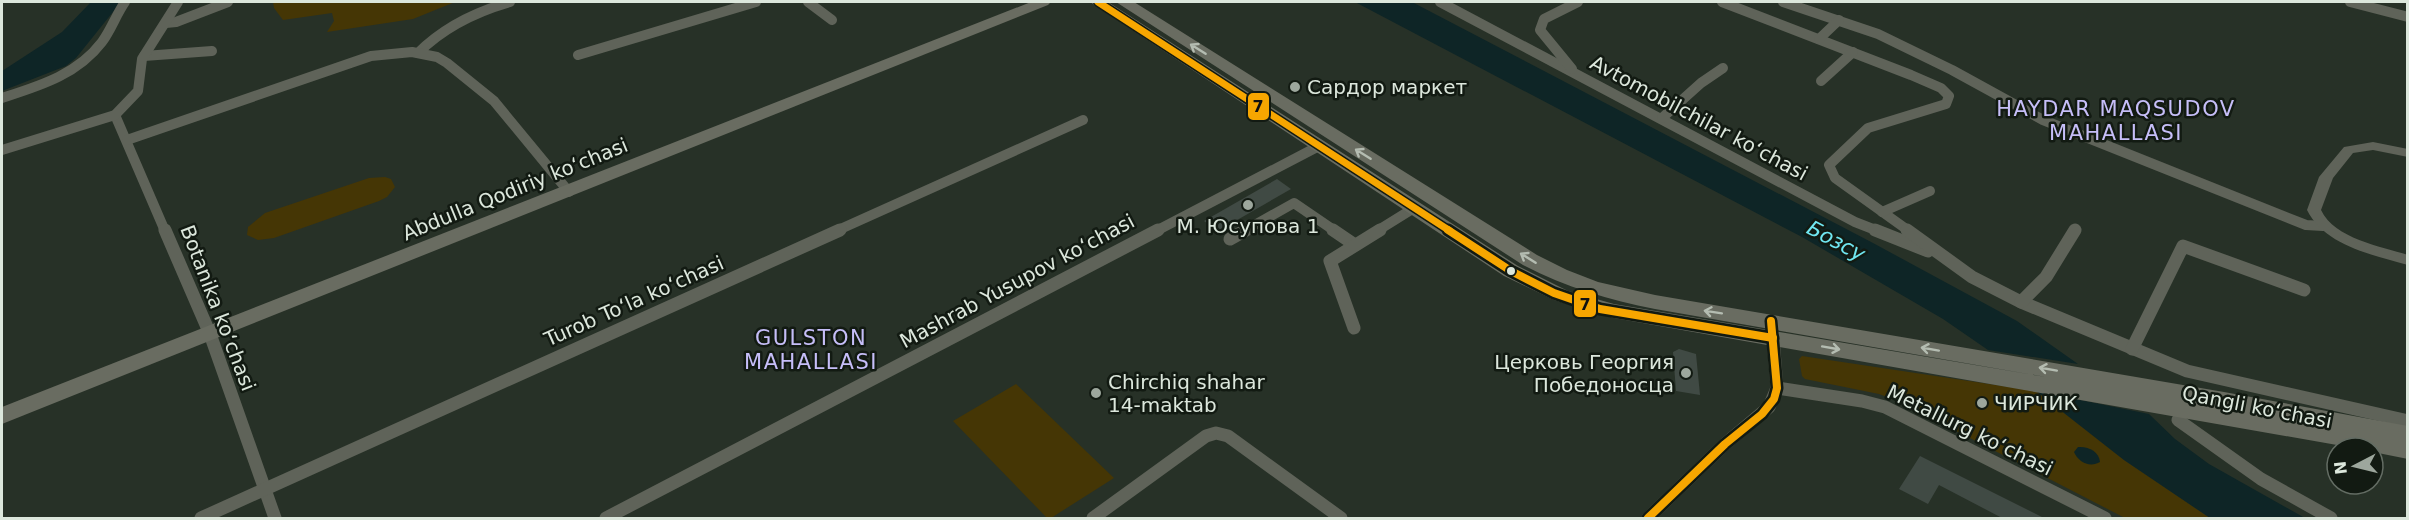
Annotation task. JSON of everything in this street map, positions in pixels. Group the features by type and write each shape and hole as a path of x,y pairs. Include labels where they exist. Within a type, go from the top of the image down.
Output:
{"main road":[{"name":"Abdulla Qodiriy ko‘chasi","path":"2,416 1043,2"},
{"path":"1098,2 1511,271 1546,290 1575,302 1614,311 1772,330"},
{"path":"1132,3 1545,269 1574,282 1613,294 1772,330"},
{"name":"Qangli ko‘chasi","path":"1772,330 1988,359 2408,435"},
{"name":"Qangli ko‘chasi","path":"1772,330 2014,379 2408,450"}],"street":[{"path":"2,98 73,71 102,44 124,2"},
{"path":"2,150 115,115 129,103 138,91 144,56 178,2"},
{"path":"166,23 176,22 228,2"},
{"path":"418,53 431,39 445,29 510,2"},
{"path":"578,55 756,2"},
{"path":"808,2 832,20"},
{"name":"Avtomobilchilar ko‘chasi","path":"1440,2 1855,222 1946,258"},
{"path":"1578,2 1544,19 1540,30 1578,76"},
{"path":"1722,2 1941,88 1949,96 1946,104 1868,128 1829,165 1835,178 1946,258"},
{"path":"1783,2 1878,34 1942,65 2043,120 2306,225 2323,226"},
{"path":"2350,2 2408,17"},
{"path":"1819,39 1839,20"},
{"path":"144,56 212,51"},
{"path":"127,140 371,56 396,52 418,53 441,58 494,101 569,192"},
{"path":"1821,81 1853,52"},
{"path":"1662,118 1701,83 1723,68"},
{"name":"Botanika ko‘chasi","path":"115,115 210,334 275,519"},
{"name":"Turob To‘la ko‘chasi","path":"201,519 1083,120"},
{"name":"Mashrab Yusupov ko‘chasi","path":"606,519 1319,146"},
{"path":"2408,153 2373,146 2349,150 2326,177 2314,210 2316,218 2323,226 2347,239 2408,260"},
{"path":"1882,212 1930,192"},
{"path":"1230,239 1294,203 1355,245"},
{"path":"1354,328 1330,261 1414,208"},
{"path":"2021,302 2046,277 2074,230"},
{"path":"2132,349 2183,246 2304,290"},
{"name":"Qangli ko‘chasi","path":"1946,258 1972,277 2021,302 2187,371 2408,421"},
{"path":"1648,519 1725,444 1769,407 1778,388 1772,330"},
{"name":"Metallurg ko‘chasi","path":"1778,388 1862,401 1885,407 2084,514 2105,519"},
{"path":"2178,420 2261,479 2331,519"},
{"path":"1093,519 1206,436 1216,433 1228,436 1341,519"}],"shaded area":[{"path":"273,2 455,2 413,19 327,32 334,21 332,13 283,20 274,8"},
{"path":"369,178 391,179 395,187 387,197 379,201 274,238 258,240 247,235 248,227 265,213"},
{"path":"1802,356 2036,391 2124,460 2210,518 2125,518 1898,401 1879,394 1805,379 1802,376 1799,359"},
{"path":"1016,384 1114,478 1051,518 1047,518 953,421"}],"water":[{"path":"91,2 121,2 76,58 66,66 2,91 2,71 62,32"},
{"name":"Бозсу","path":"1355,2 1412,2 1873,243 2017,321 2078,364 1988,350 1943,319 1802,237"},
{"path":"2036,391 2149,414 2175,439 2209,464 2305,518 2210,518 2124,460"},
{"path":"2078,447 2092,450 2098,455 2100,462 2088,464 2081,461 2074,452"}],"building":[{"name":"М. Юсупова 1","path":"1277,179 1291,189 1218,231 1204,221"},
{"name":"Церковь Георгия Победоносца","path":"1679,349 1696,354 1700,395 1676,391 1673,352"},
{"path":"1920,456 2046,519 2004,519 1939,485 1928,504 1899,489"}],"transit line":[{"name":"7","path":"1098,2 1511,271 1554,293 1600,309 1773,338"},
{"name":"7","path":"1648,518 1725,444 1762,414 1774,399 1777,388 1771,321"}],"place":[{"name":"Сардор маркет","path":"1295,87"},
{"name":"М. Юсупова 1","path":"1248,205"},
{"name":"Церковь Георгия Победоносца","path":"1686,373"},
{"name":"Chirchiq shahar 14-maktab","path":"1096,393"},
{"name":"ЧИРЧИК","path":"1982,403"}],"district":[{"name":"HAYDAR MAQSUDOV MAHALLASI","path":"2116,121"},
{"name":"GULSTON MAHALLASI","path":"811,350"}]}
